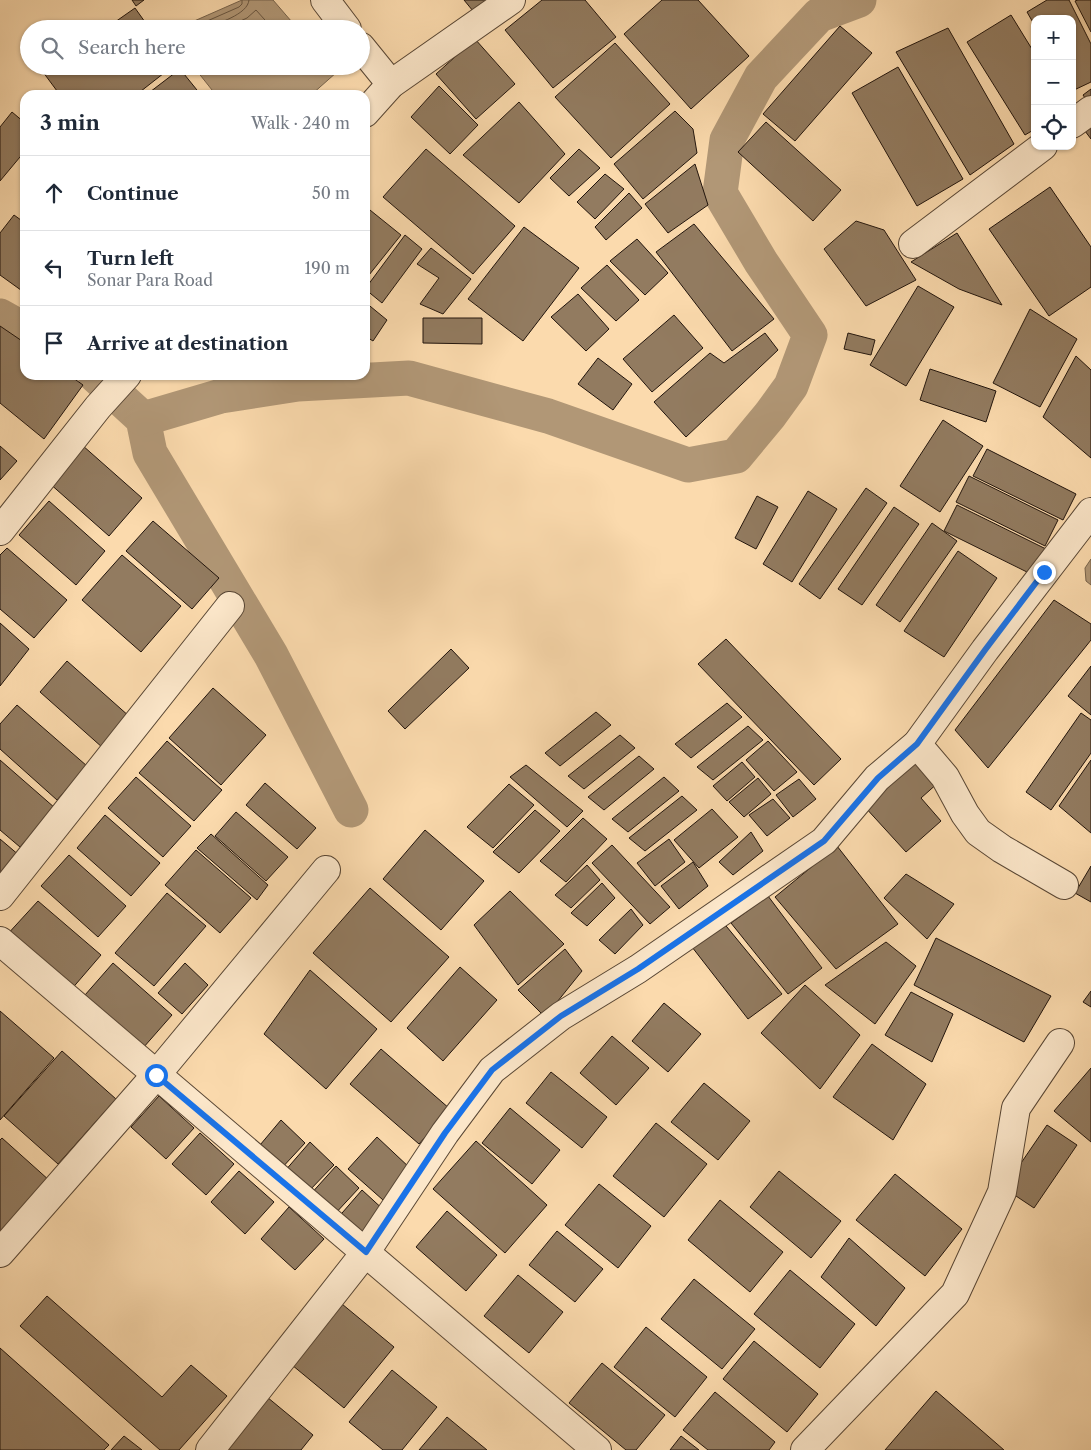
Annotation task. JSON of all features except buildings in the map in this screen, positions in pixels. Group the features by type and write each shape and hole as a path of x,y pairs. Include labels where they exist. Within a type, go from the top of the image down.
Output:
{"street":[{"path":"325,0 340,20"},
{"path":"370,107 391,84 511,0"},
{"path":"370,58 391,84"},
{"path":"1076,121 1091,110"},
{"path":"913,244 1037,150"},
{"path":"0,531 98,407 122,380"},
{"path":"210,1450 366,1252 445,1133 492,1070 561,1016 638,969 824,841 878,778 917,744 985,650 1091,512"},
{"path":"0,896 230,606"},
{"path":"917,744 945,777 965,814 978,832 1064,885"},
{"path":"0,1253 156,1075 326,870"},
{"path":"0,941 597,1450"},
{"path":"804,1450 955,1294 1002,1192 1016,1108 1060,1043"}],"water":[{"path":"242,0 273,0 290,20 196,20"},
{"path":"200,75 334,75 317,90 212,90"},
{"path":"1091,559 1091,585 1086,581 1085,568"}],"waterway":[{"path":"143,419 221,396 298,384 409,378 548,416 688,465 736,456 791,386 810,335 761,262 720,193 727,140 761,77 819,15 859,0"},
{"path":"0,316 20,327"},
{"path":"100,380 143,419 150,453 271,655 351,810"}],"route":[{"path":"156,1075 366,1252 445,1133 492,1070 561,1016 638,969 824,841 878,778 917,744 1044,572"}]}
